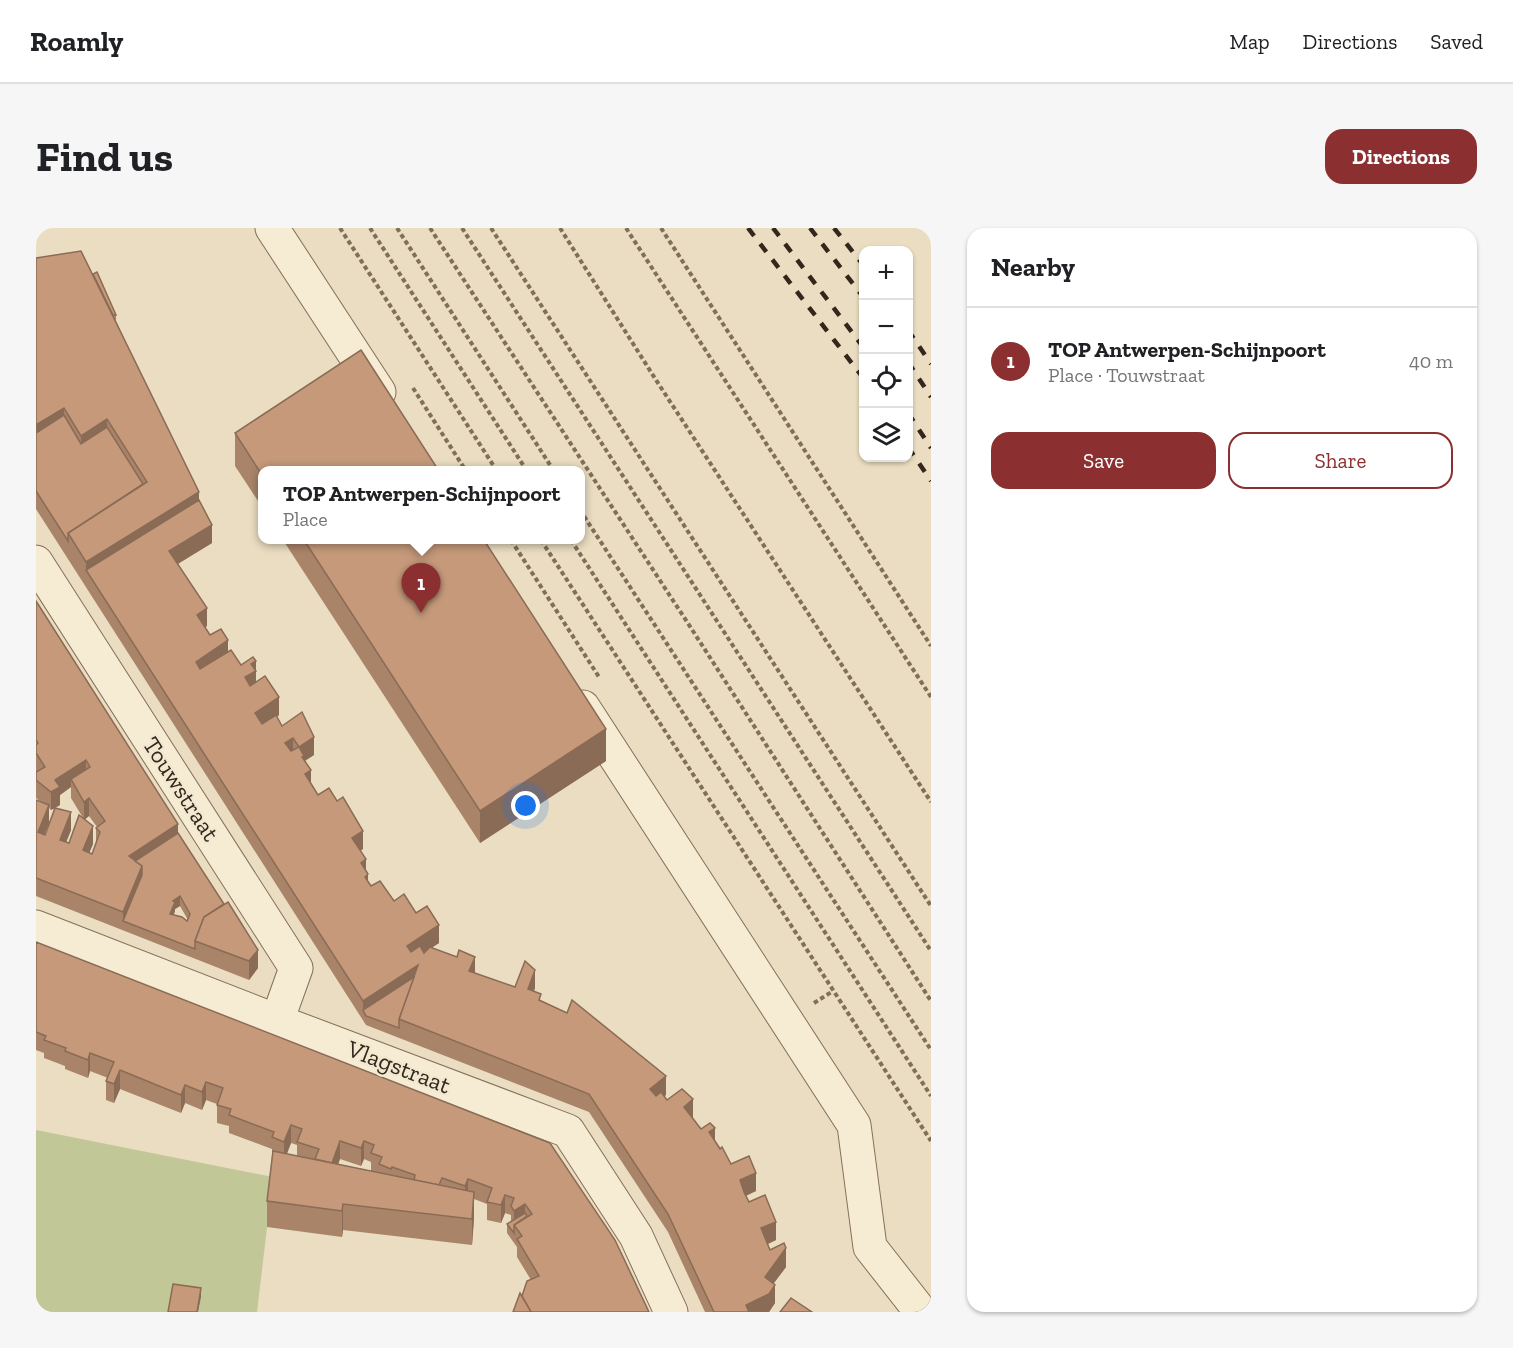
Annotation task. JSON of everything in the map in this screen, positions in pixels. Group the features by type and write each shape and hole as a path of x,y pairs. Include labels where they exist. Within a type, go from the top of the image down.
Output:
{"street":[{"path":"272,228 394,415"},
{"name":"Touwstraat","path":"36,562 296,968 277,1021"},
{"path":"570,687 855,1125 870,1247 921,1312"},
{"name":"Vlagstraat","path":"36,927 568,1131 636,1236 671,1312"}],"path":[{"path":"340,228 494,466"},
{"path":"370,228 524,466"},
{"path":"397,228 551,466"},
{"path":"430,228 931,1001"},
{"path":"462,228 931,951"},
{"path":"491,228 931,906"},
{"path":"560,228 656,380 931,802"},
{"path":"626,228 931,697"},
{"path":"661,228 931,646"},
{"path":"585,518 931,1050"},
{"path":"545,544 931,1141"},
{"path":"574,544 931,1096"}],"green space":[{"path":"36,1130 273,1177 257,1312 36,1312"}],"building":[{"path":"81,251 199,492 86,562 68,533 147,482 107,419 81,436 64,408 36,425 36,258"},
{"path":"97,272 116,315 113,315 93,274"},
{"path":"361,350 436,466 258,466 258,469 235,433"},
{"path":"64,415 81,444 107,427 143,484 68,533 68,541 36,491 36,433"},
{"path":"199,500 212,525 169,551 207,608 197,615 210,635 221,629 228,640 196,662 200,669 231,650 241,665 253,657 256,661 251,664 256,671 245,677 250,686 265,676 279,697 255,713 262,724 276,715 282,726 302,712 314,737 299,747 304,756 302,757 311,770 305,774 318,795 329,788 337,801 343,797 363,831 352,838 366,859 361,863 368,874 365,877 371,886 380,881 394,901 404,894 416,913 427,906 439,925 407,946 411,952 420,946 424,953 430,947 457,957 459,950 475,957 469,971 515,987 525,961 535,970 528,989 541,994 539,1000 567,1013 572,1000 666,1076 650,1089 656,1096 661,1092 667,1100 682,1089 693,1099 684,1107 701,1129 710,1123 715,1128 709,1132 720,1149 722,1147 731,1164 749,1156 756,1173 740,1180 744,1192 749,1202 765,1195 776,1222 761,1228 770,1250 784,1243 786,1248 765,1277 775,1285 769,1294 746,1305 749,1312 714,1312 668,1214 589,1094 399,1019 418,965 363,1001 86,570","holes":["293,738 299,747 291,751 285,743"]},
{"path":"307,544 487,544 606,729 480,811"},
{"path":"36,601 178,824 129,856 142,866 123,912 36,878 36,800 49,805 38,832 45,835 55,808 71,812 60,840 69,843 79,815 93,826 83,850 92,854 100,832 96,828 105,821 89,798 84,802 71,779 90,767 86,760 55,780 60,787 51,792 36,780 36,772 45,767 36,753 38,743 36,740"},
{"path":"178,833 224,904 204,917 195,941 195,949 123,921 142,875 142,866 135,861","holes":["180,896 190,914 187,921 170,914 175,902 173,901"]},
{"path":"228,902 258,950 249,961 195,941 204,917"},
{"path":"36,942 550,1143 615,1240 649,1312 531,1312 522,1296 527,1281 539,1276 517,1239 522,1236 514,1225 532,1214 525,1204 514,1211 511,1206 514,1198 505,1195 501,1205 487,1202 492,1188 468,1179 465,1186 442,1178 439,1185 414,1180 415,1175 379,1164 382,1157 371,1153 374,1145 364,1141 361,1148 340,1141 332,1163 315,1159 319,1149 297,1142 302,1129 291,1125 284,1142 272,1137 274,1132 229,1115 231,1109 217,1105 223,1088 206,1082 202,1092 185,1085 181,1095 120,1070 114,1084 106,1081 114,1062 90,1053 88,1060 65,1051 66,1048 44,1040 46,1036 36,1032"},
{"path":"414,977 399,1019 399,1028 366,1016 363,1010"},
{"path":"273,1151 474,1192 472,1219 343,1204 342,1211 267,1201"},
{"path":"525,1213 527,1216 514,1225 514,1233 507,1224"},
{"path":"173,1284 201,1288 197,1312 168,1312"},
{"path":"520,1293 531,1312 513,1312"},
{"path":"791,1298 812,1312 780,1312"}],"railway":[{"path":"748,228 859,372"},
{"path":"773,228 859,341"},
{"path":"810,228 859,292"},
{"path":"834,228 859,260"},
{"path":"913,337 931,364"},
{"path":"913,370 931,397"},
{"path":"913,421 931,448"},
{"path":"913,454 931,481"}],"place":[{"name":"TOP Antwerpen-Schijnpoort","path":"421,613"}]}
